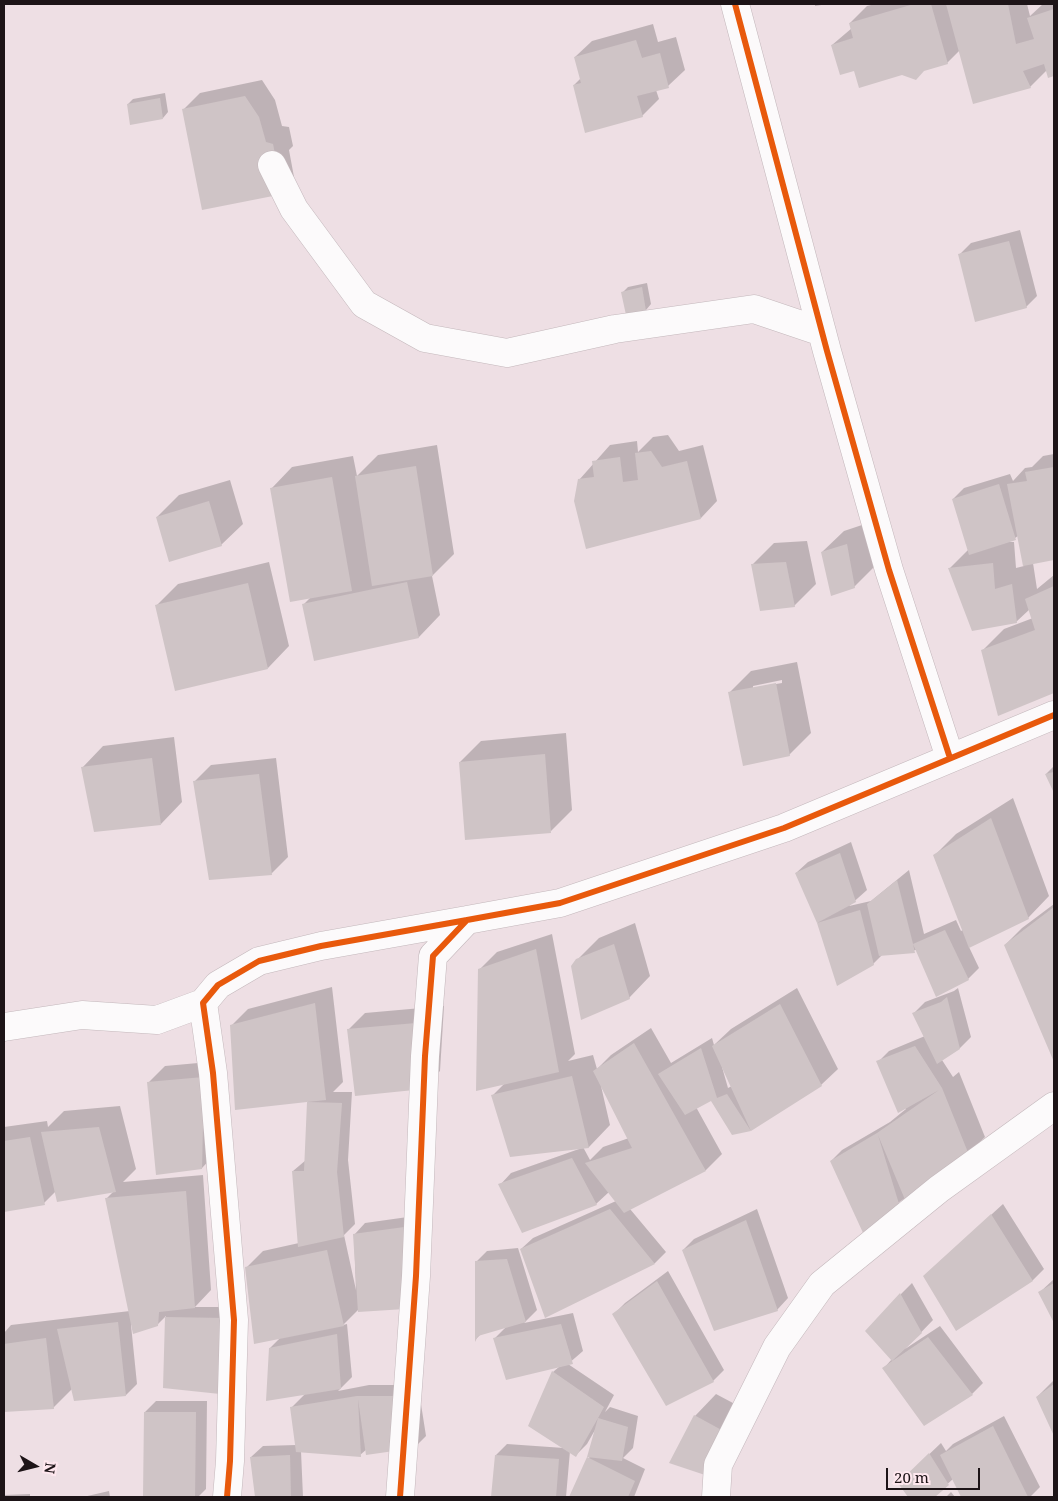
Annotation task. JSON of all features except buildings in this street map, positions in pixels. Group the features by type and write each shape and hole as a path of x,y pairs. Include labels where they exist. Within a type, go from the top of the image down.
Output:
{"street":[{"path":"735,4 822,332 889,570 950,758"},
{"path":"272,165 294,209 364,304 425,338 507,354 615,330 754,309 822,332"},
{"path":"4,1027 82,1014 157,1020 203,1003 218,985 259,961 321,946 560,903 784,828 1054,715"},
{"path":"400,1497 416,1276 425,1056 433,956 467,920"},
{"path":"203,1003 213,1073 234,1320 230,1461 227,1497"},
{"path":"716,1497 718,1465 777,1347 822,1284 939,1189 1054,1106"}],"cycle path":[{"path":"735,4 827,351 889,570 950,758"},
{"path":"400,1497 416,1276 425,1056 433,956 467,920 560,903 784,828 1054,715"},
{"path":"227,1497 230,1461 234,1320 213,1073 203,1003 218,985 259,961 321,946 467,920"}]}
